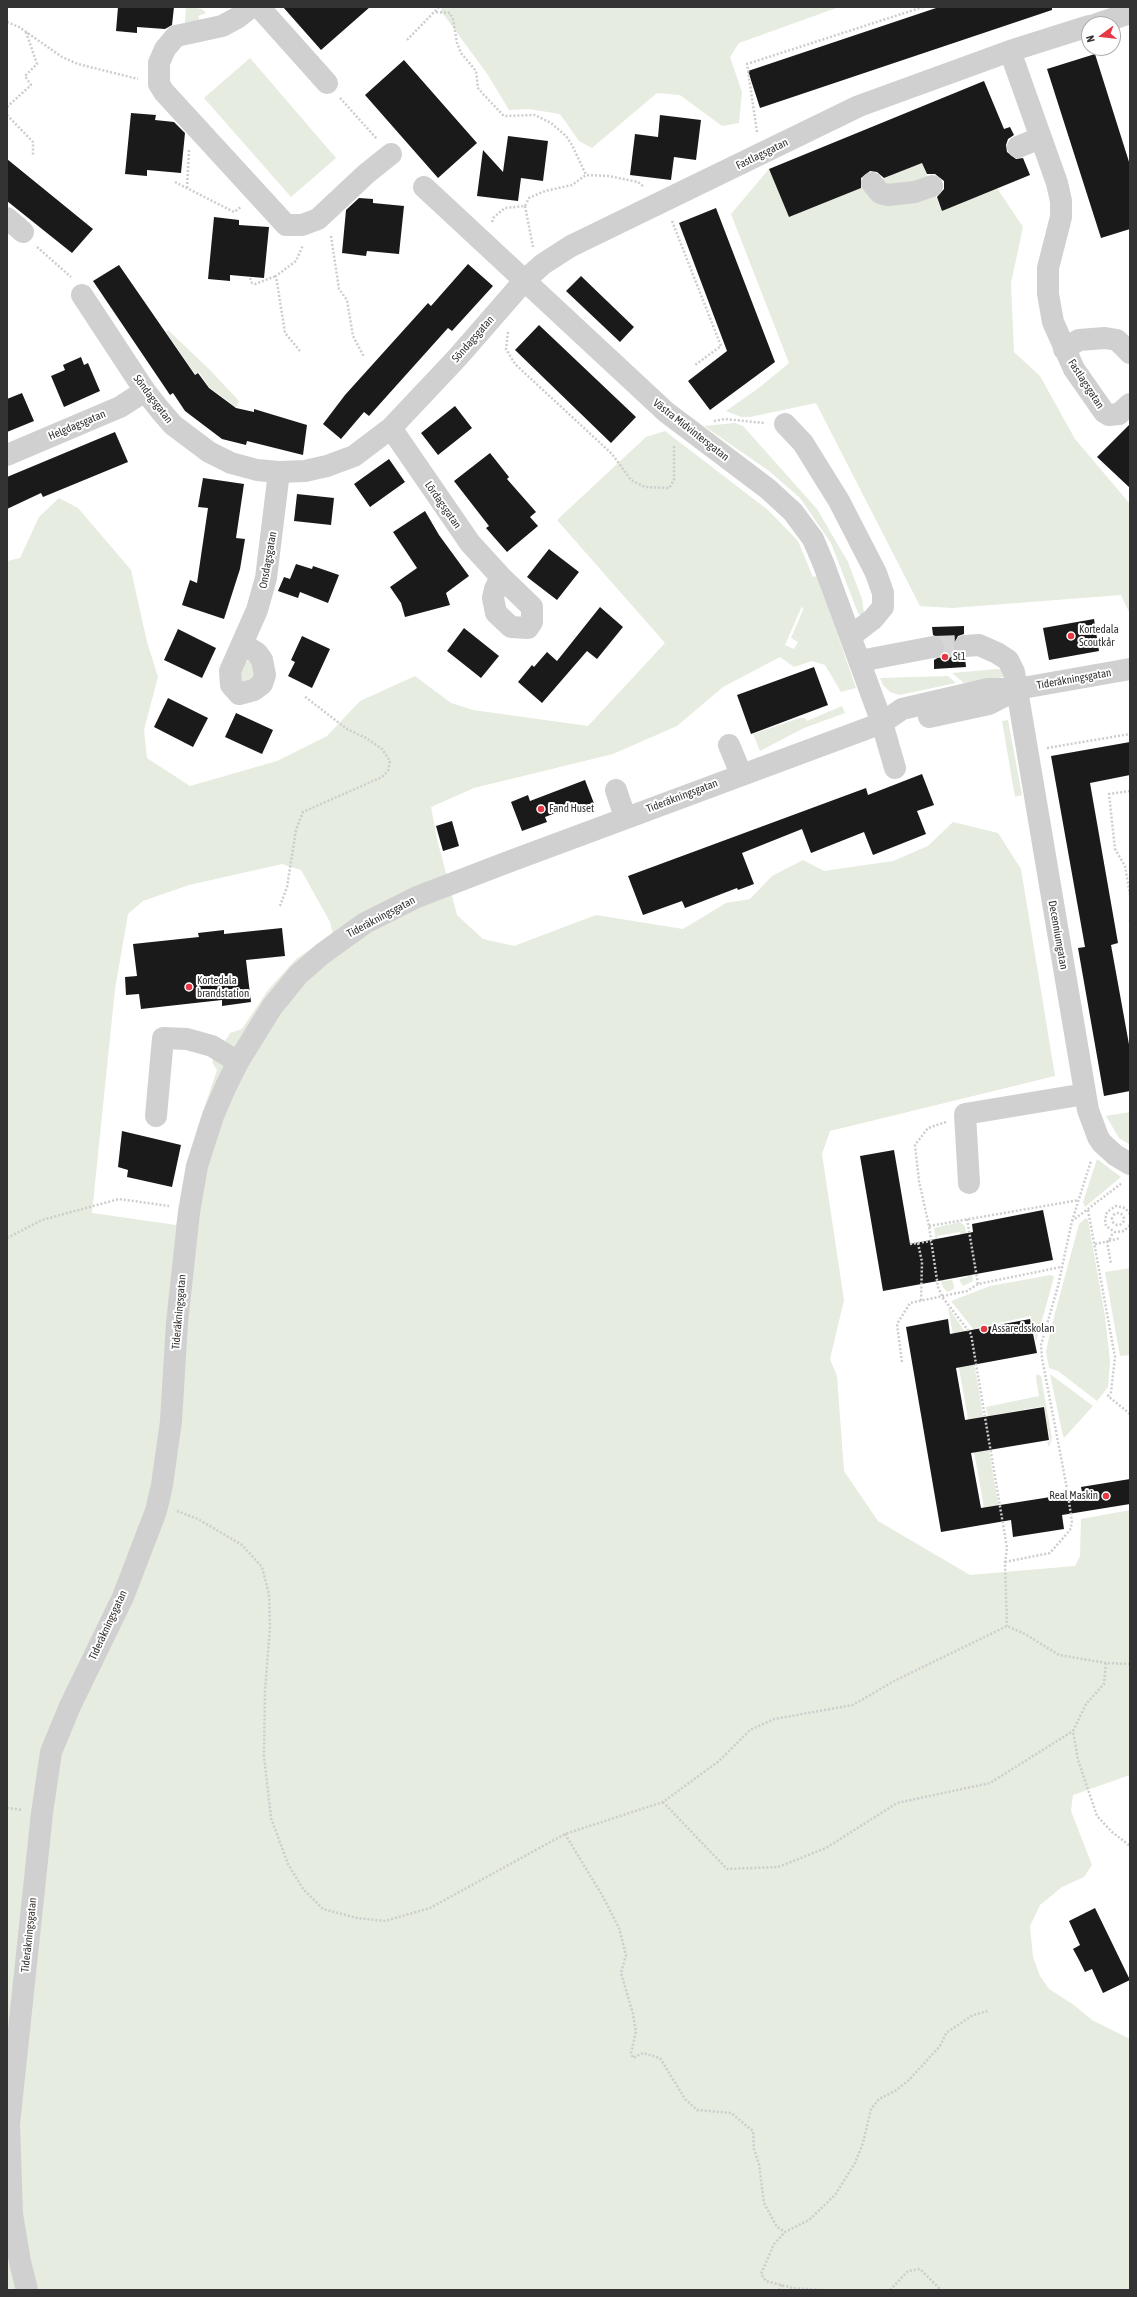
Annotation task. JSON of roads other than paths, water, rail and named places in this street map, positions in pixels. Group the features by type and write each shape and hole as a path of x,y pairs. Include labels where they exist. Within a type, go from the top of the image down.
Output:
{"street":[{"path":"251,7 237,18 222,26 176,36 164,49 159,63 159,81 164,92 286,225 293,227 320,216 366,174 391,154"},
{"path":"259,7 327,83"},
{"name":"Fastlagsgatan","path":"525,280 542,264 571,246 664,209 760,155 859,106 1010,51 1081,29"},
{"name":"Fastlagsgatan","path":"1010,51 1061,201 1061,217 1048,268 1048,294 1053,322 1074,369 1104,412 1109,415 1119,414 1130,404"},
{"path":"1018,147 1040,138"},
{"path":"872,183 880,193 888,195 915,192 932,186"},
{"name":"Västra Midvintersgatan","path":"424,187 666,412 768,488 793,512 813,539 860,661 882,723 895,768"},
{"path":"7,218 23,232"},
{"name":"Söndagsgatan","path":"82,295 145,391 173,426 209,452 231,463 258,470 279,472 305,470 338,462 354,456 391,428 457,358 525,280"},
{"name":"Fastlagsgatan","path":"1064,349 1080,340 1105,338 1117,340 1130,353"},
{"name":"Helgdagsgatan","path":"7,455 120,407 145,391"},
{"path":"785,424 803,443 839,501 876,573 883,593 882,607 873,619 851,636"},
{"name":"Lördagsgatan","path":"391,428 470,543 501,577"},
{"name":"Onsdagsgatan","path":"243,644 257,610 266,578 279,472"},
{"name":"Decenniumgatan","path":"965,646 979,646 1008,660 1017,689 1092,1124 1100,1140 1115,1156 1126,1173"},
{"path":"860,661 933,647"},
{"name":"Tideräkningsgatan","path":"27,2290 20,2262 12,2214 9,2124 42,1813 51,1752 123,1597 146,1538 162,1485 171,1421 177,1323 188,1212 197,1166 213,1116 238,1062 272,1007 298,975 340,939 365,923 424,894 625,817 882,723 902,709 963,693 988,689 1017,689 1130,669"},
{"path":"729,745 741,774"},
{"path":"616,790 625,817"},
{"path":"156,1116 163,1038 187,1039 212,1046 238,1062"},
{"path":"969,1183 965,1114 1086,1094"}],"tunnel":[{"path":"933,647 965,646"}],"place":[{"name":"Kortedala Scoutkår","path":"1071,636"},
{"name":"St1","path":"945,657"},
{"name":"Fand Huset","path":"541,809"},
{"name":"Kortedala brandstation","path":"189,987"},
{"name":"Assaredsskolan","path":"984,1329"},
{"name":"Real Maskin","path":"1106,1496"}]}
